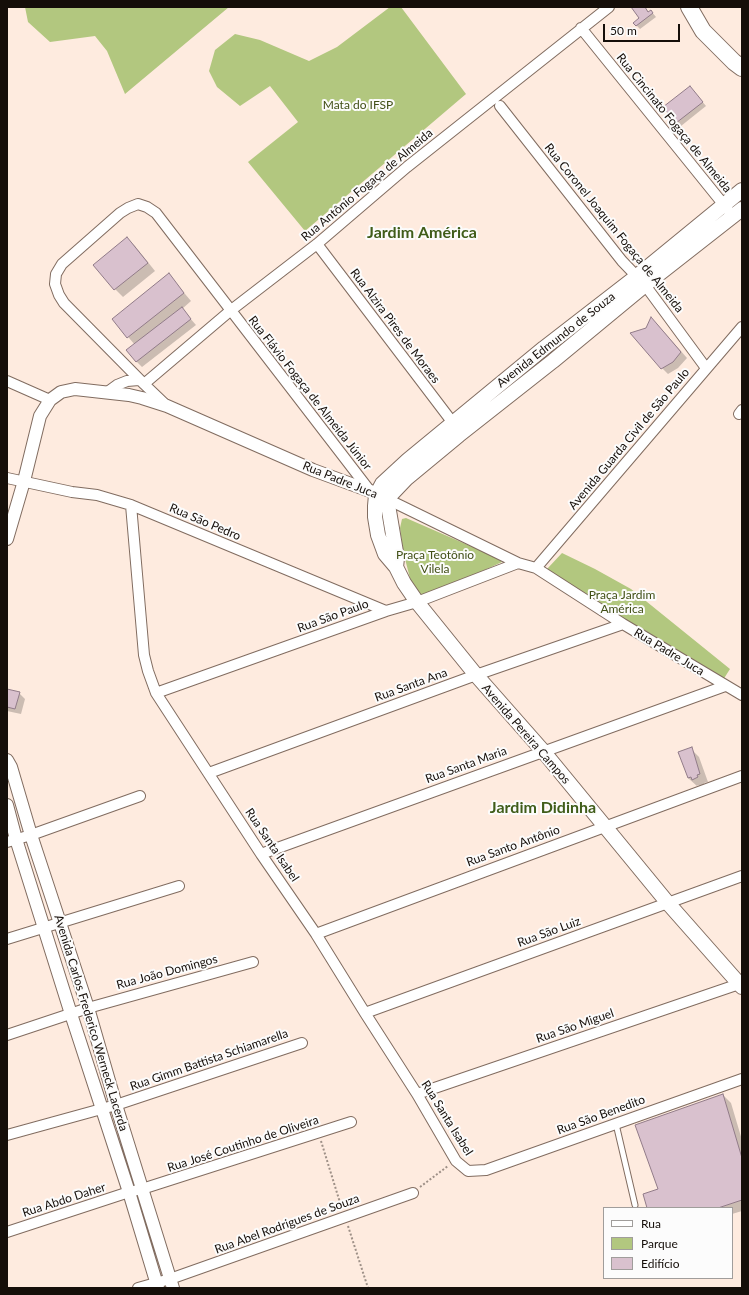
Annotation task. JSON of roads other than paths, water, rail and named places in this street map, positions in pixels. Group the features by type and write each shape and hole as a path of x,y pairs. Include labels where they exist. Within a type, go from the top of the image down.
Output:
{"main road":[{"path":"689,7 703,31 739,68"},
{"name":"Avenida Edmundo de Souza","path":"378,495 407,478 459,434 553,361 723,205 742,190"},
{"name":"Avenida Edmundo de Souza","path":"378,495 382,484 408,460 544,348 738,212"},
{"name":"Avenida Pereira Campos","path":"378,495 375,516 378,535 385,554 396,567 404,583 417,602 476,675 543,751 667,902 741,985"}],"street":[{"name":"Rua Antônio Fogaça de Almeida","path":"142,382 230,311 317,244 414,162 609,7"},
{"name":"Rua Cincinato Fogaça de Almeida","path":"581,28 723,205 738,212"},
{"name":"Rua Coronel Joaquim Fogaça de Almeida","path":"500,106 622,261 641,281 706,368"},
{"name":"Rua Flávio Fogaça de Almeida Júnior","path":"142,382 64,303 58,295 56,284 56,274 62,264 120,213 138,204 147,207 156,213 230,311 378,495"},
{"name":"Rua Alzira Pires de Moraes","path":"317,244 453,423"},
{"name":"Avenida Guarda Civil de São Paulo","path":"536,568 742,327"},
{"path":"7,381 50,400 40,416 24,481 7,539"},
{"path":"106,393 117,385 127,381 142,382 167,406"},
{"name":"Rua Padre Juca","path":"50,400 61,392 75,389 142,398 167,406 313,470 378,495 518,563 536,568 623,624 742,695"},
{"name":"Rua São Pedro","path":"7,478 72,492 97,495 131,505 386,611"},
{"name":"Rua Santa Isabel","path":"131,505 144,655 156,693 261,854 316,934 417,1094 456,1161 468,1172"},
{"name":"Rua São Paulo","path":"156,693 386,611 417,602 518,563"},
{"name":"Rua Santa Ana","path":"209,774 476,675 623,624"},
{"name":"Rua Santa Maria","path":"261,854 725,686"},
{"name":"Avenida Carlos Frederico Werneck Lacerda","path":"7,760 11,767 31,835 88,1008 171,1284"},
{"name":"Rua Santo Antônio","path":"316,934 742,776"},
{"path":"12,840 31,835 140,796"},
{"name":"Avenida Carlos Frederico Werneck Lacerda","path":"7,805 12,840 44,927 129,1192 157,1285"},
{"name":"Rua São Luiz","path":"365,1013 742,876"},
{"path":"7,939 180,886"},
{"name":"Rua João Domingos","path":"7,1035 88,1008 253,962"},
{"name":"Rua São Miguel","path":"417,1094 741,985"},
{"name":"Rua Gimm Battista Schiamarella","path":"7,1135 116,1105 302,1043"},
{"name":"Rua São Benedito","path":"468,1172 486,1170 742,1079"},
{"name":"Rua José Coutinho de Oliveira","path":"129,1192 351,1122"},
{"name":"Rua Abdo Daher","path":"7,1232 129,1192"},
{"name":"Rua Abel Rodrigues de Souza","path":"157,1285 171,1284 345,1217 413,1193"},
{"path":"138,1288 157,1285"}],"lane":[{"path":"616,1124 635,1205"}],"district":[{"name":"Jardim América","path":"422,233"},
{"name":"Jardim Didinha","path":"543,808"}],"park label":[{"name":"Mata do IFSP","path":"358,105"},
{"name":"Praça Teotônio Vilela","path":"435,562"},
{"name":"Praça Jardim América","path":"622,602"}]}
